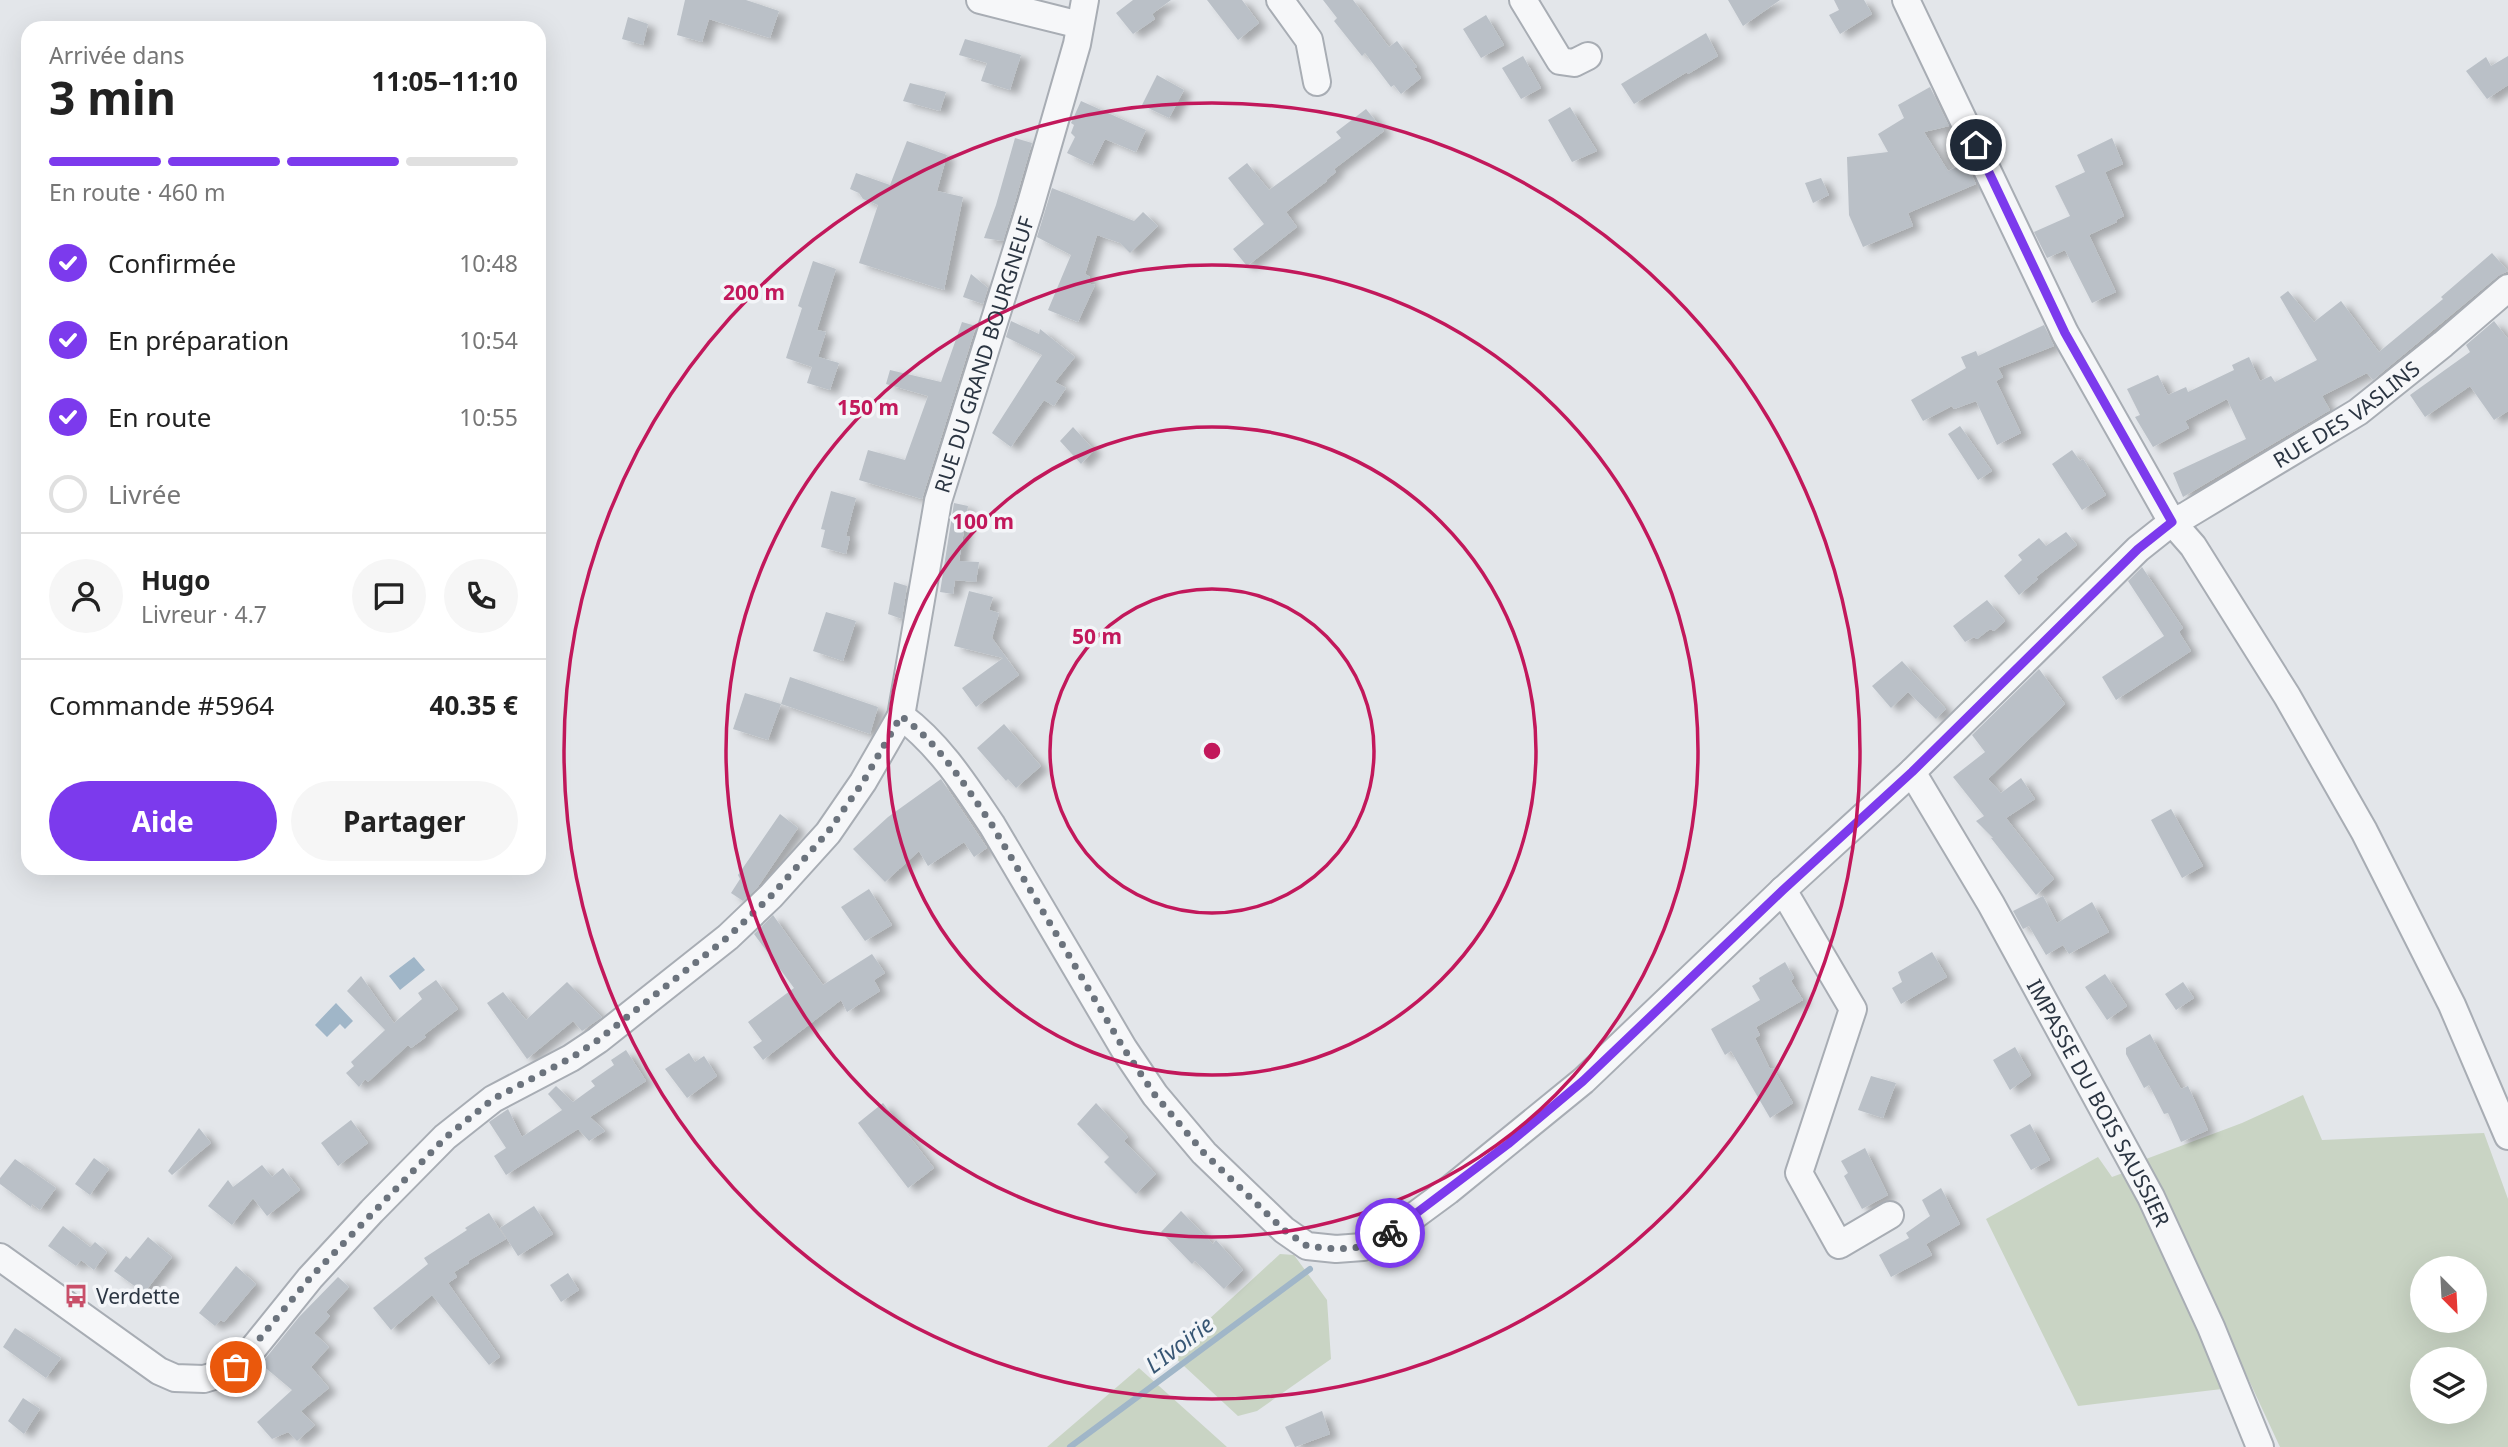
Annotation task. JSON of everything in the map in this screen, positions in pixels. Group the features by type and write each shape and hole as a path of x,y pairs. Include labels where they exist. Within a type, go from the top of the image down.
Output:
{"street":[{"path":"981,0 1083,13"},
{"path":"1280,0 1309,40 1317,82"},
{"path":"1523,0 1560,61 1574,63 1588,56"},
{"path":"1906,0 2065,333 2172,522 2193,546 2287,696 2364,831 2452,1005 2508,1136"},
{"name":"RUE DU GRAND BOURGNEUF","path":"0,1257 159,1371 175,1378 191,1380 228,1372 243,1361 310,1278 445,1138 493,1099 571,1058 598,1040 728,937 771,896 828,832 863,782 901,716 937,501 1030,207 1083,13"},
{"name":"RUE DES VASLINS","path":"901,716 923,732 936,746 968,789 1124,1049 1155,1095 1204,1153 1284,1230 1307,1246 1336,1249 1363,1247 1391,1233 1448,1191 1583,1081 1783,890 1912,772 2138,549 2172,522 2358,412 2508,288"},
{"name":"IMPASSE DU BOIS SAUSSIER","path":"1912,772 1991,904 2151,1197 2211,1326 2260,1447"},
{"path":"1783,890 1853,1009 1799,1173 1839,1245 1890,1215"}],"green space":[{"path":"2303,1095 2322,1140 2484,1133 2508,1199 2508,1447 2280,1447 2146,1159 2242,1123"},
{"path":"2098,1157 2112,1177 2123,1173 2175,1272 2222,1389 2078,1406 1986,1219"},
{"path":"1280,1254 1294,1255 1327,1300 1331,1359 1257,1411 1238,1416 1171,1354"},
{"path":"1139,1368 1227,1447 1047,1447"}],"water":[{"path":"414,957 425,970 400,990 389,976"},
{"path":"336,1003 353,1021 345,1029 340,1024 327,1037 315,1025"}],"building":[{"path":"685,0 746,0 779,11 770,38 709,19 702,42 677,35"},
{"path":"1133,0 1171,0 1152,14 1155,19 1133,34 1116,13"},
{"path":"1207,0 1242,0 1259,23 1238,40"},
{"path":"1323,0 1353,0 1389,47 1397,41 1417,67 1414,68 1421,78 1401,94 1394,85 1391,87 1365,53 1362,56 1334,21 1337,18"},
{"path":"1728,0 1780,0 1743,26"},
{"path":"1834,0 1864,0 1872,14 1840,34 1829,15 1839,10"},
{"path":"1486,15 1504,45 1481,58 1463,29"},
{"path":"628,17 648,24 643,45 622,39"},
{"path":"1706,33 1718,56 1634,104 1621,84"},
{"path":"965,39 1021,55 1010,90 981,81 987,63 959,55"},
{"path":"1523,56 1541,88 1521,99 1502,68"},
{"path":"2508,56 2508,85 2487,99 2466,71 2486,57 2491,66"},
{"path":"1157,75 1184,90 1169,118 1142,105"},
{"path":"910,83 946,92 940,111 903,101"},
{"path":"1930,87 1949,126 1924,132 1948,171 1966,163 1976,184 1908,213 1913,226 1863,247 1849,215 1847,157 1888,152 1878,134 1904,118 1898,105"},
{"path":"1081,101 1146,130 1136,152 1105,139 1092,165 1067,153 1075,137 1071,133 1074,125 1071,123"},
{"path":"1570,107 1597,151 1572,162 1548,120"},
{"path":"1366,109 1384,131 1334,169 1336,172 1327,181 1286,212 1297,227 1247,266 1233,249 1264,224 1228,178 1247,163 1269,190 1341,138 1336,132"},
{"path":"1015,138 1032,143 1003,241 984,238 996,205"},
{"path":"2112,138 2123,164 2105,172 2124,216 2089,235 2116,292 2092,303 2065,250 2047,258 2034,232 2070,216 2055,186 2085,172 2077,155"},
{"path":"907,141 947,155 937,191 963,197 944,290 859,263 878,205 863,199 859,193 850,189 856,173 890,185"},
{"path":"1821,178 1829,195 1813,203 1805,183"},
{"path":"1052,188 1134,221 1143,212 1158,226 1130,253 1120,243 1097,235 1085,274 1090,277 1087,283 1095,285 1078,322 1048,310 1071,255 1037,237"},
{"path":"2492,253 2508,271 2498,276 2373,380 2367,373 2322,396 2330,410 2183,497 2173,473 2246,439 2227,399 2185,421 2189,428 2153,447 2135,417 2140,415 2127,389 2158,375 2168,395 2186,387 2188,392 2234,370 2232,365 2249,357 2260,381 2271,376 2275,382 2317,360 2280,297 2288,291 2314,322 2341,301 2379,352 2443,299 2441,297"},
{"path":"813,261 836,269 817,330 826,332 818,357 839,363 830,390 807,383 812,367 786,358 802,308 798,306"},
{"path":"971,274 988,288 983,304 963,297"},
{"path":"1011,321 1039,334 1040,329 1075,357 1055,382 1066,388 1054,406 1044,400 1011,447 992,433 1042,355 1006,337"},
{"path":"2494,321 2508,339 2508,411 2494,420 2470,386 2425,417 2410,395 2470,352 2466,345"},
{"path":"962,322 976,326 922,499 859,480 868,450 905,460 928,396 886,384 890,370 941,382"},
{"path":"2044,325 2054,346 1998,368 2003,377 1996,381 2021,433 1997,445 1976,401 1954,409 1952,406 1923,421 1911,400 1966,368 1961,357 1976,351 1978,356"},
{"path":"1960,426 1992,471 1978,480 1948,434"},
{"path":"1073,427 1094,450 1081,464 1060,441"},
{"path":"2072,450 2080,461 2083,459 2106,495 2082,510 2052,464"},
{"path":"831,491 856,498 846,536 850,537 846,554 821,547 825,530 821,529"},
{"path":"954,503 968,506 959,561 979,562 976,582 955,580 953,594 940,592"},
{"path":"2066,532 2077,545 2036,577 2038,579 2019,595 2004,576 2022,560 2018,555 2039,538 2046,546"},
{"path":"2142,567 2183,628 2179,632 2191,651 2116,700 2102,677 2164,636 2128,581"},
{"path":"894,582 907,586 902,619 888,614"},
{"path":"969,591 993,597 989,610 999,613 992,638 1019,675 976,707 962,688 1003,658 954,646"},
{"path":"1987,600 2005,621 1994,631 1990,629 1977,639 1974,637 1965,642 1953,626"},
{"path":"826,612 856,621 843,661 813,651"},
{"path":"1902,661 1946,709 1936,719 1908,692 1891,708 1872,686"},
{"path":"2039,669 2065,704 1988,779 2001,793 2021,778 2035,799 2006,818 2054,879 2036,895 1993,838 1976,821 1984,816 1953,777 1985,752 1972,735"},
{"path":"790,677 878,707 870,734 781,704"},
{"path":"745,693 781,704 768,740 733,729"},
{"path":"1004,724 1041,766 1016,788 1008,779 1006,781 977,748"},
{"path":"941,779 987,848 974,857 964,842 928,866 919,851 885,882 853,849 888,817"},
{"path":"2171,809 2203,866 2182,878 2151,820"},
{"path":"780,814 798,828 757,888 743,901 731,893 740,879 738,875"},
{"path":"869,889 892,925 865,941 841,907"},
{"path":"2043,896 2057,923 2092,902 2109,932 2069,954 2063,945 2046,955 2029,926 2023,929 2013,911"},
{"path":"773,915 823,985 872,954 885,973 874,980 880,991 847,1012 841,1000 763,1060 753,1047 762,1041 748,1022 794,988 754,934"},
{"path":"1932,952 1947,977 1901,1004 1892,988 1902,982 1898,972"},
{"path":"1785,962 1794,978 1791,981 1803,1000 1756,1027 1760,1035 1755,1038 1770,1069 1773,1068 1793,1103 1770,1118 1731,1051 1725,1055 1711,1029 1760,1000 1752,986 1760,981 1759,978"},
{"path":"2105,974 2127,1006 2107,1020 2085,987"},
{"path":"361,976 394,1023 422,999 418,993 436,980 458,1009 411,1048 408,1045 368,1082 365,1079 359,1087 346,1073 354,1066 351,1062 385,1030 347,991"},
{"path":"567,982 602,1017 582,1031 573,1021 527,1059 487,1003 503,992 526,1020"},
{"path":"2183,982 2194,998 2176,1010 2165,994"},
{"path":"2150,1034 2181,1089 2188,1086 2208,1130 2181,1142 2168,1113 2164,1114 2149,1085 2144,1088 2126,1054 2126,1048"},
{"path":"2015,1047 2031,1075 2010,1090 1993,1060"},
{"path":"626,1050 646,1081 590,1117 605,1131 589,1141 578,1129 506,1175 494,1156 506,1148 489,1122 508,1109 522,1137 562,1110 548,1094 556,1086 573,1102 595,1086 591,1081 614,1065 611,1060"},
{"path":"689,1053 695,1062 704,1056 717,1076 687,1098 665,1069"},
{"path":"1871,1076 1896,1083 1883,1118 1858,1110"},
{"path":"883,1103 934,1168 908,1188 858,1123"},
{"path":"1096,1103 1128,1137 1124,1141 1156,1174 1136,1194 1104,1162 1109,1157 1077,1124"},
{"path":"351,1120 368,1143 338,1166 321,1143"},
{"path":"2030,1124 2050,1160 2031,1170 2010,1135"},
{"path":"199,1128 211,1143 172,1175 168,1171"},
{"path":"1865,1148 1888,1195 1862,1209 1844,1176 1848,1173 1841,1161"},
{"path":"94,1158 109,1169 90,1195 75,1184"},
{"path":"15,1159 56,1188 40,1210 32,1204 31,1207 0,1184 0,1178"},
{"path":"262,1165 272,1177 283,1168 300,1190 267,1216 253,1198 232,1225 208,1206 228,1180 233,1187"},
{"path":"1941,1188 1960,1224 1926,1244 1932,1255 1891,1277 1879,1255 1909,1238 1906,1233 1930,1216 1922,1200"},
{"path":"534,1206 553,1234 518,1256 500,1228"},
{"path":"1181,1211 1213,1244 1216,1240 1243,1270 1224,1289 1195,1261 1192,1264 1161,1232"},
{"path":"489,1213 506,1239 468,1261 469,1263 454,1272 457,1277 448,1283 500,1357 489,1365 432,1295 391,1330 373,1308 428,1264 424,1258"},
{"path":"63,1226 90,1247 95,1242 107,1252 94,1270 81,1260 76,1266 48,1246"},
{"path":"148,1237 172,1257 144,1293 114,1271 126,1256 130,1259"},
{"path":"236,1266 256,1284 224,1322 221,1320 215,1326 199,1313"},
{"path":"568,1273 579,1290 561,1302 550,1285"},
{"path":"338,1277 349,1287 326,1312 330,1316 314,1333 329,1347 311,1367 329,1388 301,1411 315,1425 297,1441 288,1432 272,1439 257,1422 292,1390 261,1364 299,1317"},
{"path":"15,1328 61,1358 46,1378 3,1347"},
{"path":"23,1398 40,1409 24,1434 8,1421"},
{"path":"1322,1411 1330,1434 1295,1447 1285,1427"}],"waterway":[{"name":"L'Ivoirie","path":"1070,1447 1310,1269"}],"way so far":[{"path":"236,1367 310,1278 445,1138 493,1099 571,1058 598,1040 728,937 771,896 828,832 863,782 901,716 923,732 936,746 968,789 1124,1049 1155,1095 1204,1153 1284,1230 1307,1246 1336,1249 1363,1247 1390,1233"}],"place":[{"name":"Verdette","path":"76,1296"}],"route":[{"path":"1390,1233 1508,1144 1583,1081 1783,890 1912,772 2138,549 2172,522 2065,333 1976,145"}]}
